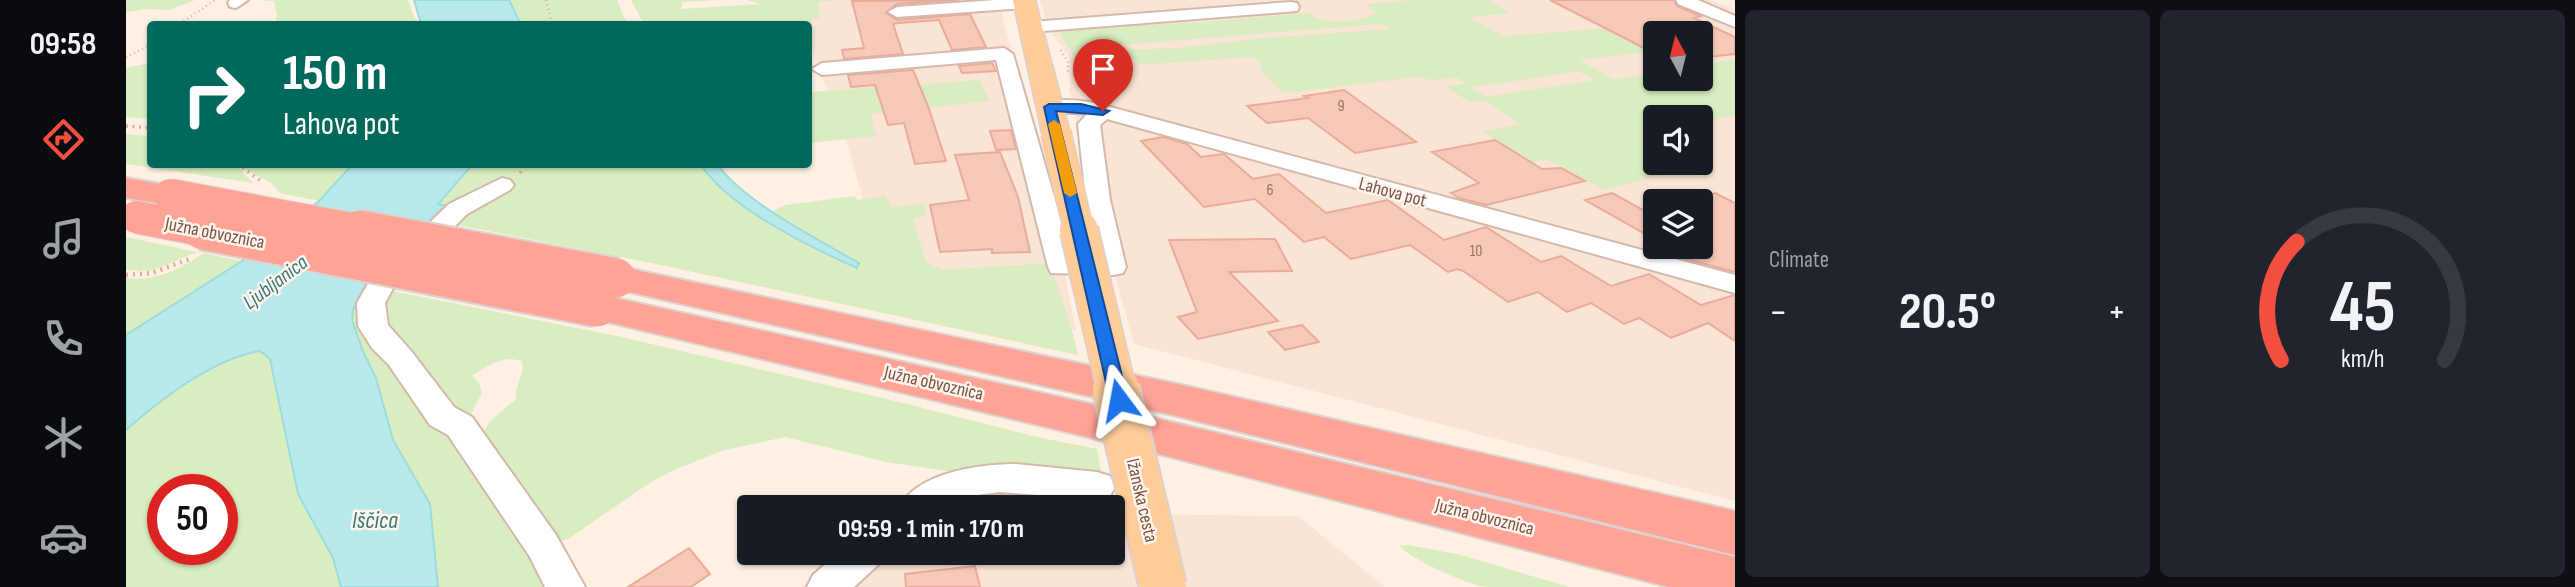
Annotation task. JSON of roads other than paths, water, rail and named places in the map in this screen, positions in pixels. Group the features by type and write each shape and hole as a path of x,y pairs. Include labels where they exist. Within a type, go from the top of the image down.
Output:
{"highway":[{"name":"Južna obvoznica","path":"129,207 170,195 606,293 843,360 1189,442 1735,581"},
{"name":"Južna obvoznica","path":"129,207 606,293 854,328 1465,466 1735,533"}],"main road":[{"name":"Ižanska cesta","path":"1024,2 1163,587"}],"street":[{"path":"1684,0 1735,22"},
{"name":"Ižanska cesta","path":"897,12 1024,2"},
{"path":"1031,27 1291,7"},
{"path":"822,69 1004,54 1061,267 1113,267 1091,149 1089,124 1103,111"},
{"name":"Lahova pot","path":"1012,81 1050,107 1081,107 1103,111 1735,284"},
{"path":"502,185 458,209 380,286 371,303 373,326 442,416 460,426 543,546 565,587"},
{"path":"939,495 970,481 993,478 1097,486"},
{"path":"827,587 852,565"}],"water":[{"path":"414,0 509,0 520,21 420,21"},
{"path":"349,168 469,168 438,204 453,207 442,222 363,290 353,310 352,320 376,378 393,440 430,504 438,587 341,587 333,558 298,494 270,359 260,351 242,355 206,371 171,393 126,430 126,335 242,261 319,201"},
{"path":"703,168 721,168 763,206 859,263 857,268 772,225 750,211 714,181"}],"water label":[{"name":"Ljubljanica","path":"275,282"},
{"name":"Iščica","path":"375,520"}]}
